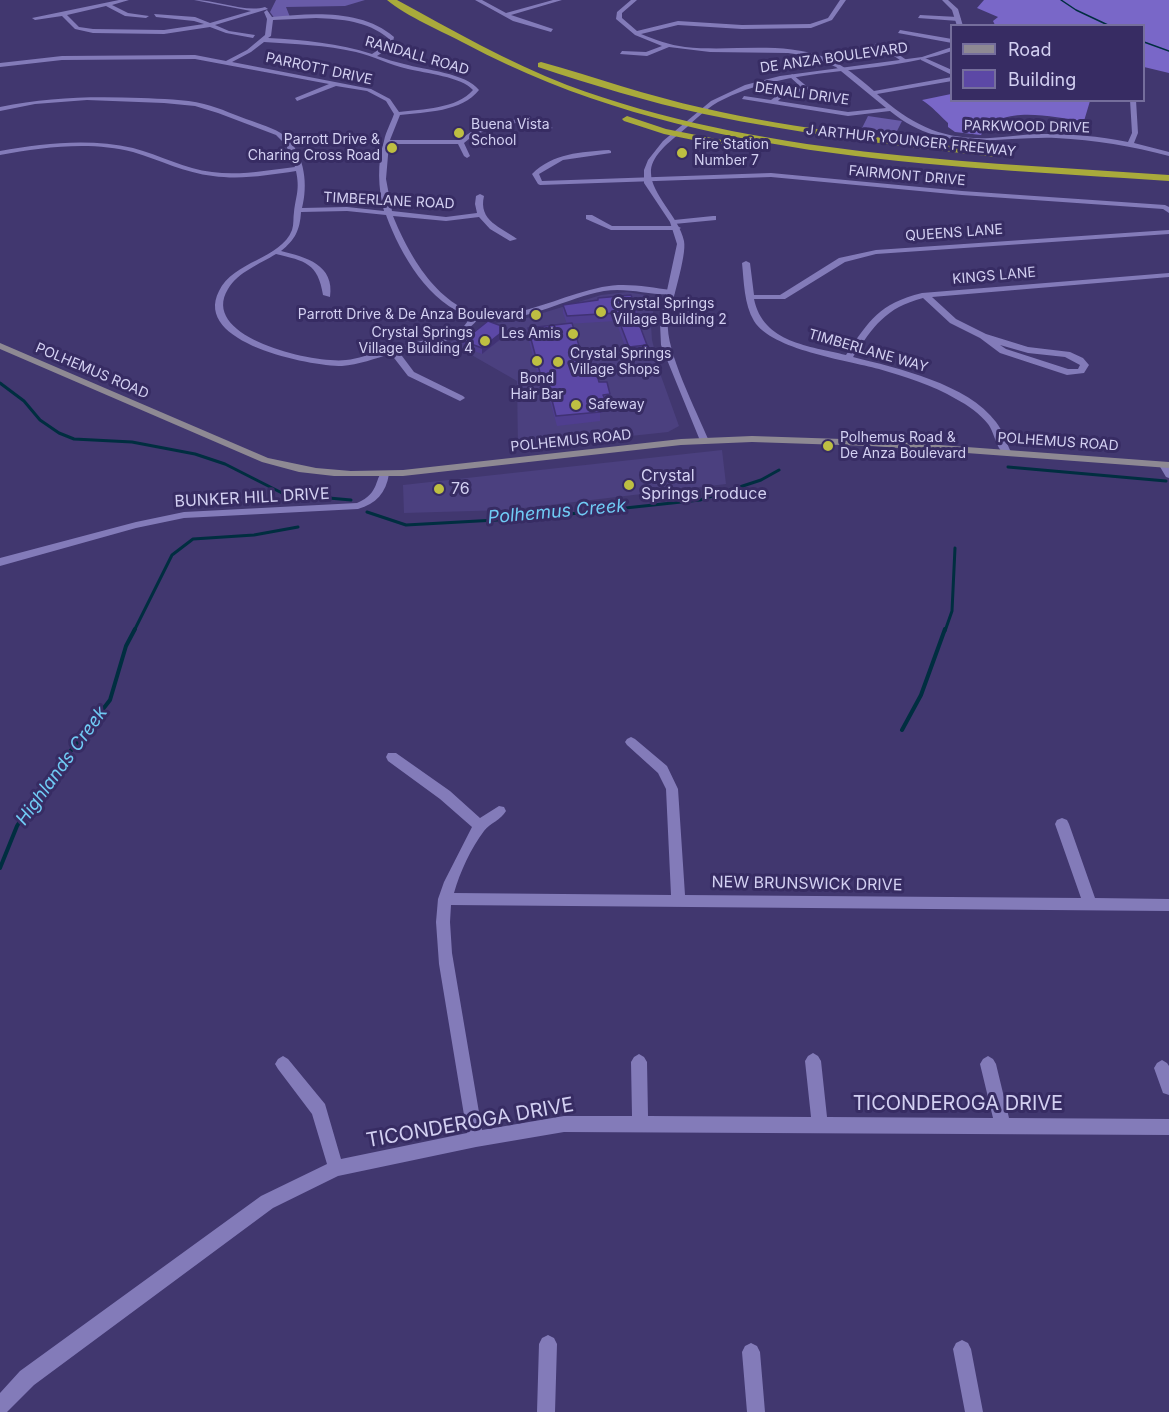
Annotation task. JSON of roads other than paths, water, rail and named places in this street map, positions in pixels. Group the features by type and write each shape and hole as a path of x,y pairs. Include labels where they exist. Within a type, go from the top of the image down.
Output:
{"highway":[{"name":"J ARTHUR YOUNGER FREEWAY","path":"391,0 515,67 566,88 711,126 794,144 877,156 1169,179"},
{"name":"J ARTHUR YOUNGER FREEWAY","path":"404,0 508,56 547,73 678,118"},
{"path":"404,0 457,24"},
{"path":"474,45 530,80 599,109"},
{"path":"532,62 590,81 673,102 714,105 741,117 838,136 1154,171"},
{"path":"614,115 646,126 671,140 719,144 775,153 880,164 1169,179"},
{"name":"J ARTHUR YOUNGER FREEWAY","path":"711,126 878,150 1169,172"}],"main road":[{"name":"POLHEMUS ROAD","path":"0,346 278,465 326,473 384,474 704,441 824,440 1166,465"}],"street":[{"path":"35,18 126,0"},
{"path":"197,0 254,11"},
{"path":"63,14 77,28 115,33 164,32 210,25 265,9 271,0"},
{"path":"478,0 515,20 551,30"},
{"path":"506,15 559,0"},
{"path":"634,0 620,13 619,19 625,27 637,33 678,23 742,27 811,26 830,20 843,0"},
{"path":"920,17 959,22 955,9 945,0"},
{"path":"108,5 127,15 146,16"},
{"path":"228,62 268,36 270,19 265,9"},
{"path":"349,21 363,13"},
{"path":"156,15 195,19 228,32 253,36"},
{"path":"270,19 321,16 375,27 391,38 390,45 374,55"},
{"path":"900,32 950,41"},
{"name":"PARKWOOD DRIVE","path":"637,33 669,45 713,51 798,52 826,58 843,69 891,109 921,128 961,138 999,141 1047,136 1131,143 1169,153"},
{"name":"RANDALL ROAD","path":"265,40 304,42 374,55 399,65 459,79 472,85 476,90 474,94 462,101 397,114"},
{"path":"622,53 647,54 669,45"},
{"path":"876,45 887,49 905,62"},
{"name":"DE ANZA BOULEVARD","path":"647,180 649,164 671,140 714,105 747,86 792,76 923,59 950,49"},
{"name":"PARROTT DRIVE","path":"0,65 62,58 195,57 338,83 380,94 394,106 397,114"},
{"path":"923,59 950,72"},
{"path":"792,76 812,96"},
{"path":"872,93 950,79"},
{"path":"297,99 338,83"},
{"path":"772,103 781,95 807,89"},
{"path":"0,109 33,102 85,98 195,104 279,135 289,145 298,169 302,191 295,232 276,252 244,269 223,288 219,306 226,323 245,340 259,348 332,363 364,359 456,335 467,328 476,317"},
{"name":"DENALI DRIVE","path":"744,98 848,114 891,109"},
{"path":"1131,143 1135,133 1133,102"},
{"path":"397,114 386,142 382,186 387,214 395,233 424,278 452,308 476,317 498,318 514,316 608,288 672,292"},
{"path":"386,142 460,142 473,133 527,118 550,128"},
{"path":"460,142 467,156"},
{"path":"0,153 62,146 106,146 133,150 186,170 213,175 242,175 298,169"},
{"name":"FAIRMONT DRIVE","path":"609,152 577,154 549,162 535,174 540,183 771,175 1167,209"},
{"path":"647,180 676,225 681,250 664,323 664,345 704,441"},
{"path":"480,196 477,208 479,215 501,233 513,239"},
{"name":"TIMBERLANE ROAD","path":"298,210 347,209 446,219 479,215"},
{"path":"589,218 611,228 676,225 713,218"},
{"name":"QUEENS LANE","path":"751,297 782,297 842,260 876,252 1169,232"},
{"path":"276,252 313,262 323,273 327,295"},
{"name":"TIMBERLANE WAY","path":"746,263 753,314 762,327 780,338 933,384 965,401 991,422 1006,452"},
{"name":"KINGS LANE","path":"848,358 873,320 885,308 907,299 926,295 1169,275"},
{"path":"926,295 953,321 983,336 1027,350 1071,356 1081,359 1085,365 1081,371 1067,372 1003,351 983,336"},
{"path":"394,352 411,374 460,398"},
{"path":"1166,465 1169,475"},
{"name":"BUNKER HILL DRIVE","path":"0,562 136,525 184,515 358,506 378,496 383,485 384,474"},
{"path":"631,742 663,770 672,789 678,900"},
{"path":"392,757 445,795 480,826"},
{"path":"476,1139 442,935 445,899 464,854 480,826 499,811"},
{"path":"1062,824 1090,905"},
{"name":"NEW BRUNSWICK DRIVE","path":"445,899 1169,905"},
{"path":"813,1061 820,1125"},
{"path":"639,1062 640,1123"},
{"path":"283,1064 319,1110 336,1168"},
{"path":"988,1064 1002,1125"},
{"path":"1162,1068 1169,1087"},
{"name":"TICONDEROGA DRIVE","path":"0,1406 27,1378 267,1203 336,1168 476,1139 564,1125 640,1123 1169,1127"},
{"path":"546,1412 548,1344"},
{"path":"962,1349 974,1412"},
{"path":"751,1352 756,1412"}],"waterway":[{"path":"1061,0 1106,24"},
{"path":"1145,42 1169,51"},
{"name":"Polhemus Creek","path":"0,383 24,401 40,420 59,433 74,439 132,442 195,454 225,464 284,494 351,500"},
{"name":"Polhemus Creek","path":"1008,467 1166,481"},
{"name":"Polhemus Creek","path":"367,512 406,525 532,518 700,500 761,480 779,470"},
{"name":"Highlands Creek","path":"135,629 172,555 193,539 254,535 298,527"},
{"path":"945,631 952,611 955,548"},
{"name":"Highlands Creek","path":"0,868 17,826 35,797 110,700 126,646 135,629"},
{"path":"902,730 921,695 945,629"}],"place":[{"name":"Buena Vista School","path":"459,133"},
{"name":"Parrott Drive & Charing Cross Road","path":"392,148"},
{"name":"Fire Station Number 7","path":"682,153"},
{"name":"Crystal Springs Village Building 2","path":"601,312"},
{"name":"Parrott Drive & De Anza Boulevard","path":"536,315"},
{"name":"Les Amis","path":"573,334"},
{"name":"Crystal Springs Village Building 4","path":"485,341"},
{"name":"Bond Hair Bar","path":"537,361"},
{"name":"Crystal Springs Village Shops","path":"558,362"},
{"name":"Safeway","path":"576,405"},
{"name":"Polhemus Road & De Anza Boulevard","path":"828,446"},
{"name":"Crystal Springs Produce","path":"629,485"},
{"name":"76","path":"439,489"}]}
